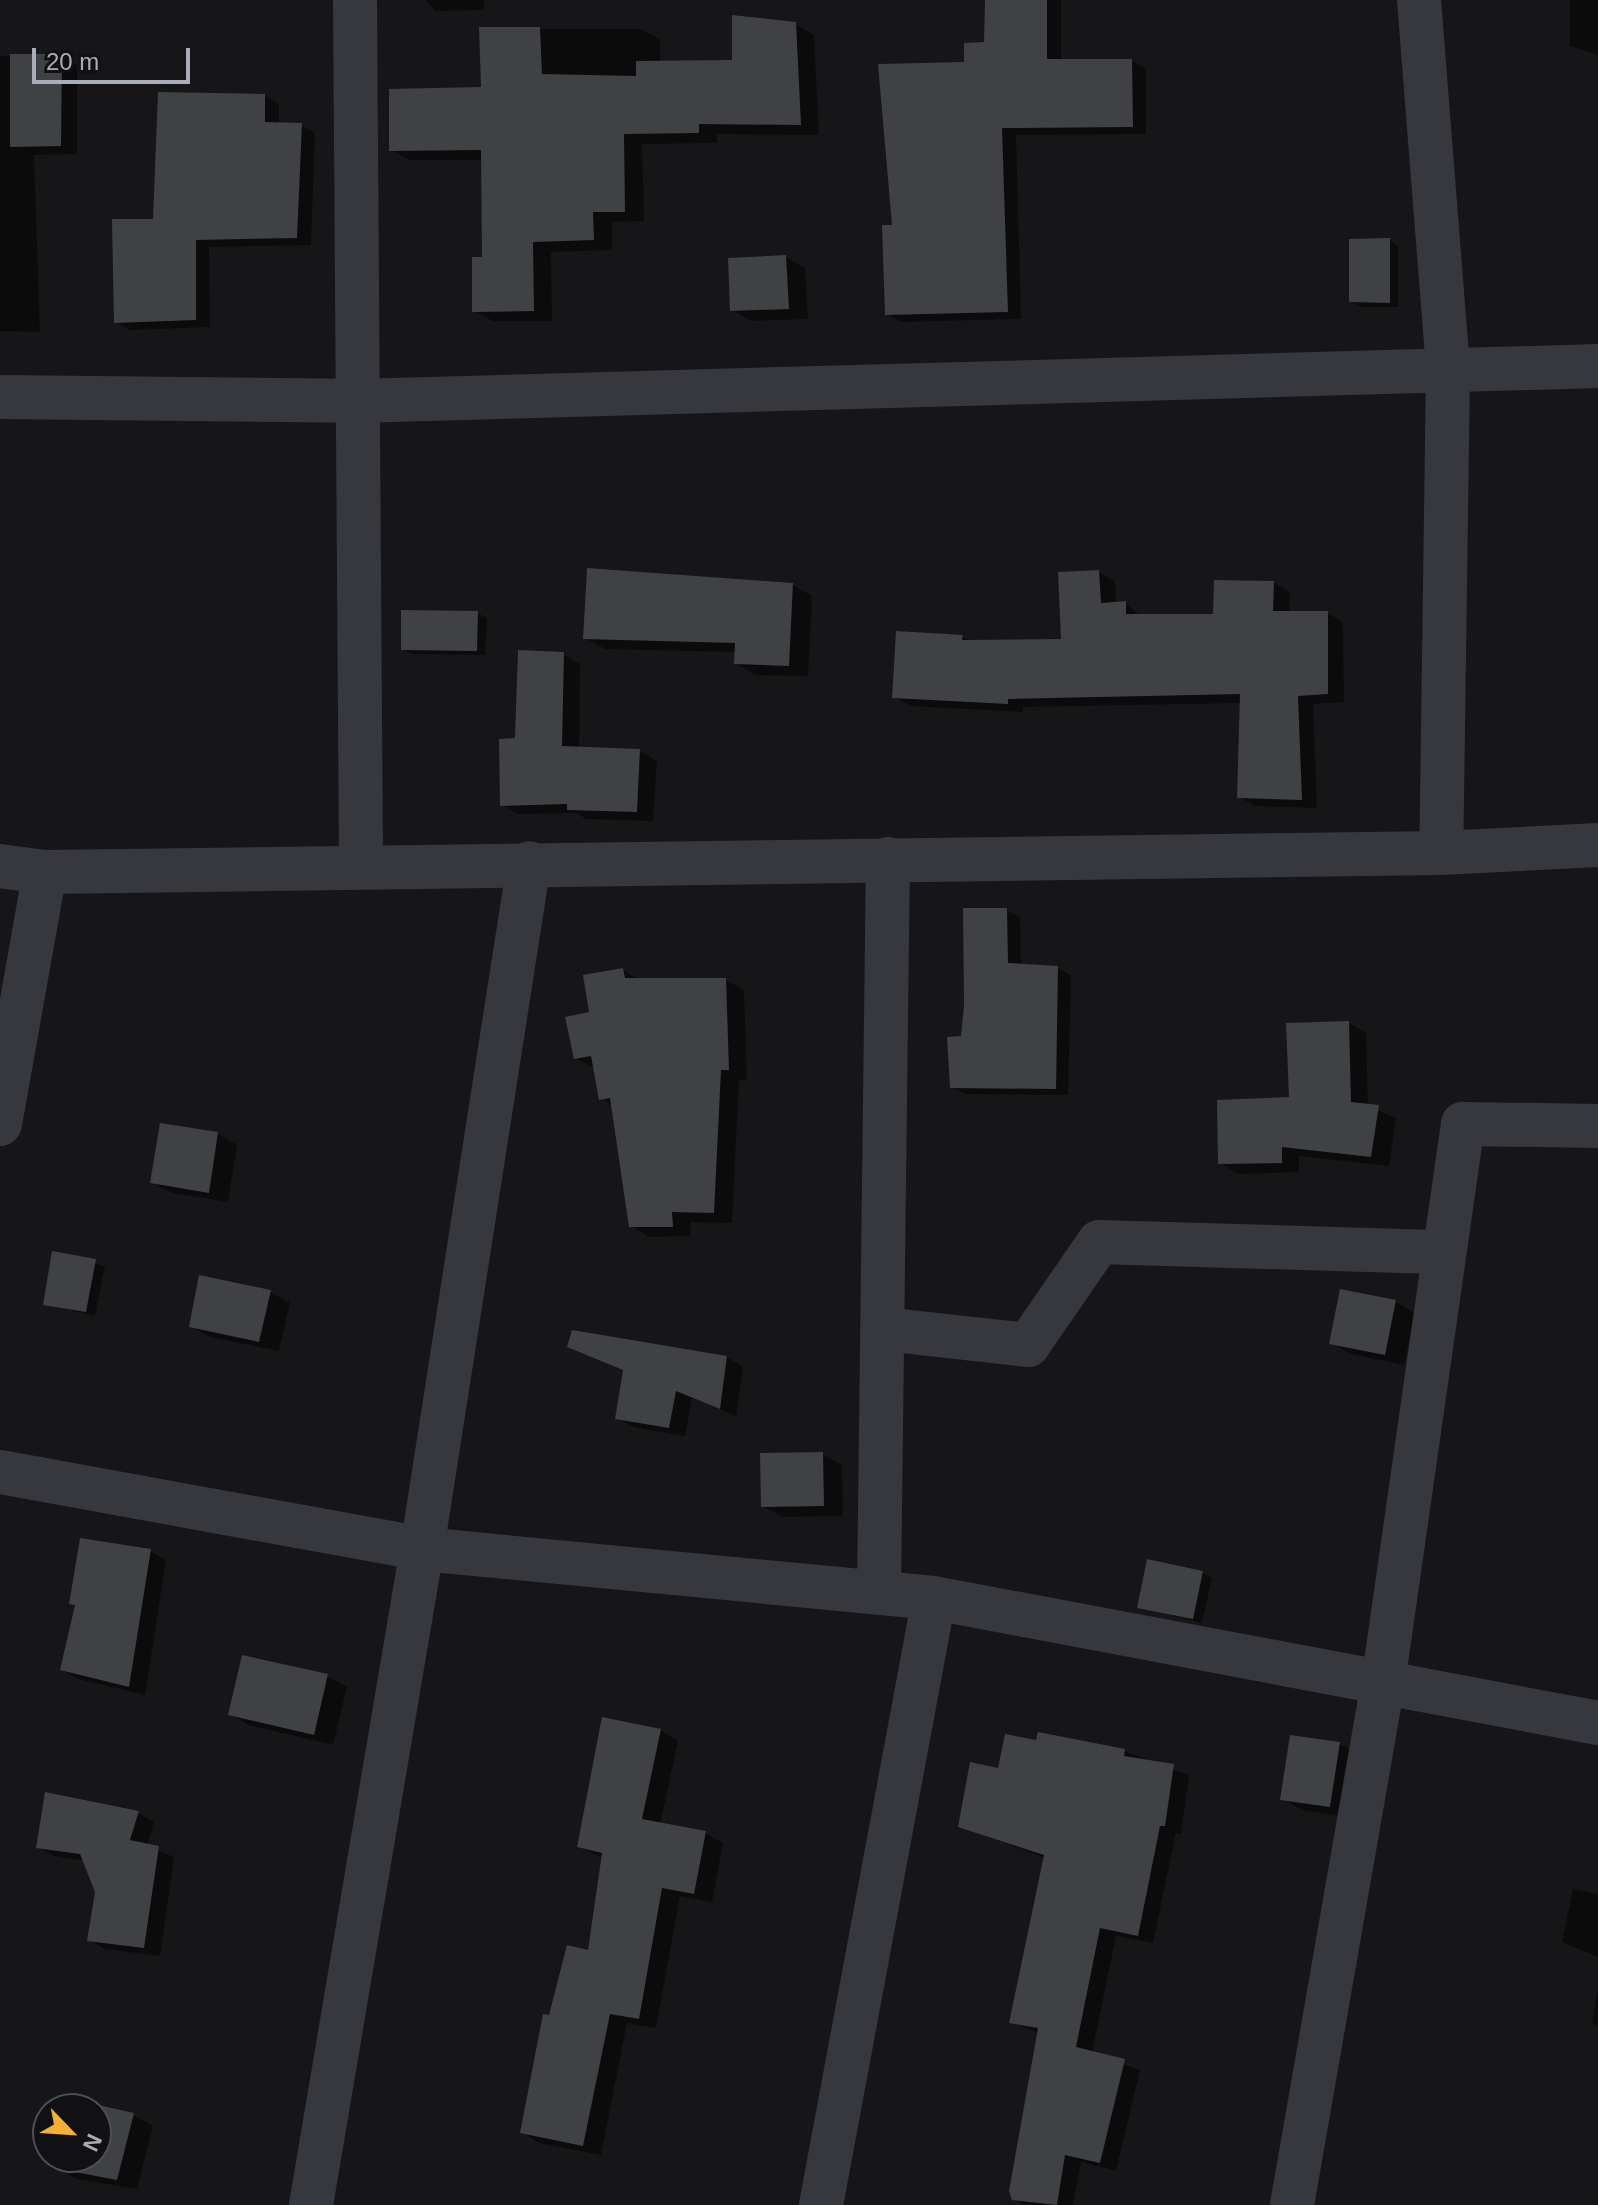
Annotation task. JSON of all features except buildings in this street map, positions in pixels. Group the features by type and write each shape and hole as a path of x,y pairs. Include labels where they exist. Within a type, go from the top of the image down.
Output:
{"street":[{"path":"355,0 361,866"},
{"path":"1419,0 1448,370 1441,853"},
{"path":"0,397 356,401 1598,366"},
{"path":"0,866 45,872 529,863 1441,853 1598,845"},
{"path":"879,1592 888,859"},
{"path":"311,2205 422,1549 529,863"},
{"path":"0,1124 45,872"},
{"path":"1292,2205 1383,1683 1463,1124 1598,1126"},
{"path":"883,1329 1028,1345 1099,1242 1444,1252"},
{"path":"0,1472 422,1549 934,1598 1598,1723"},
{"path":"821,2205 934,1598"}]}
